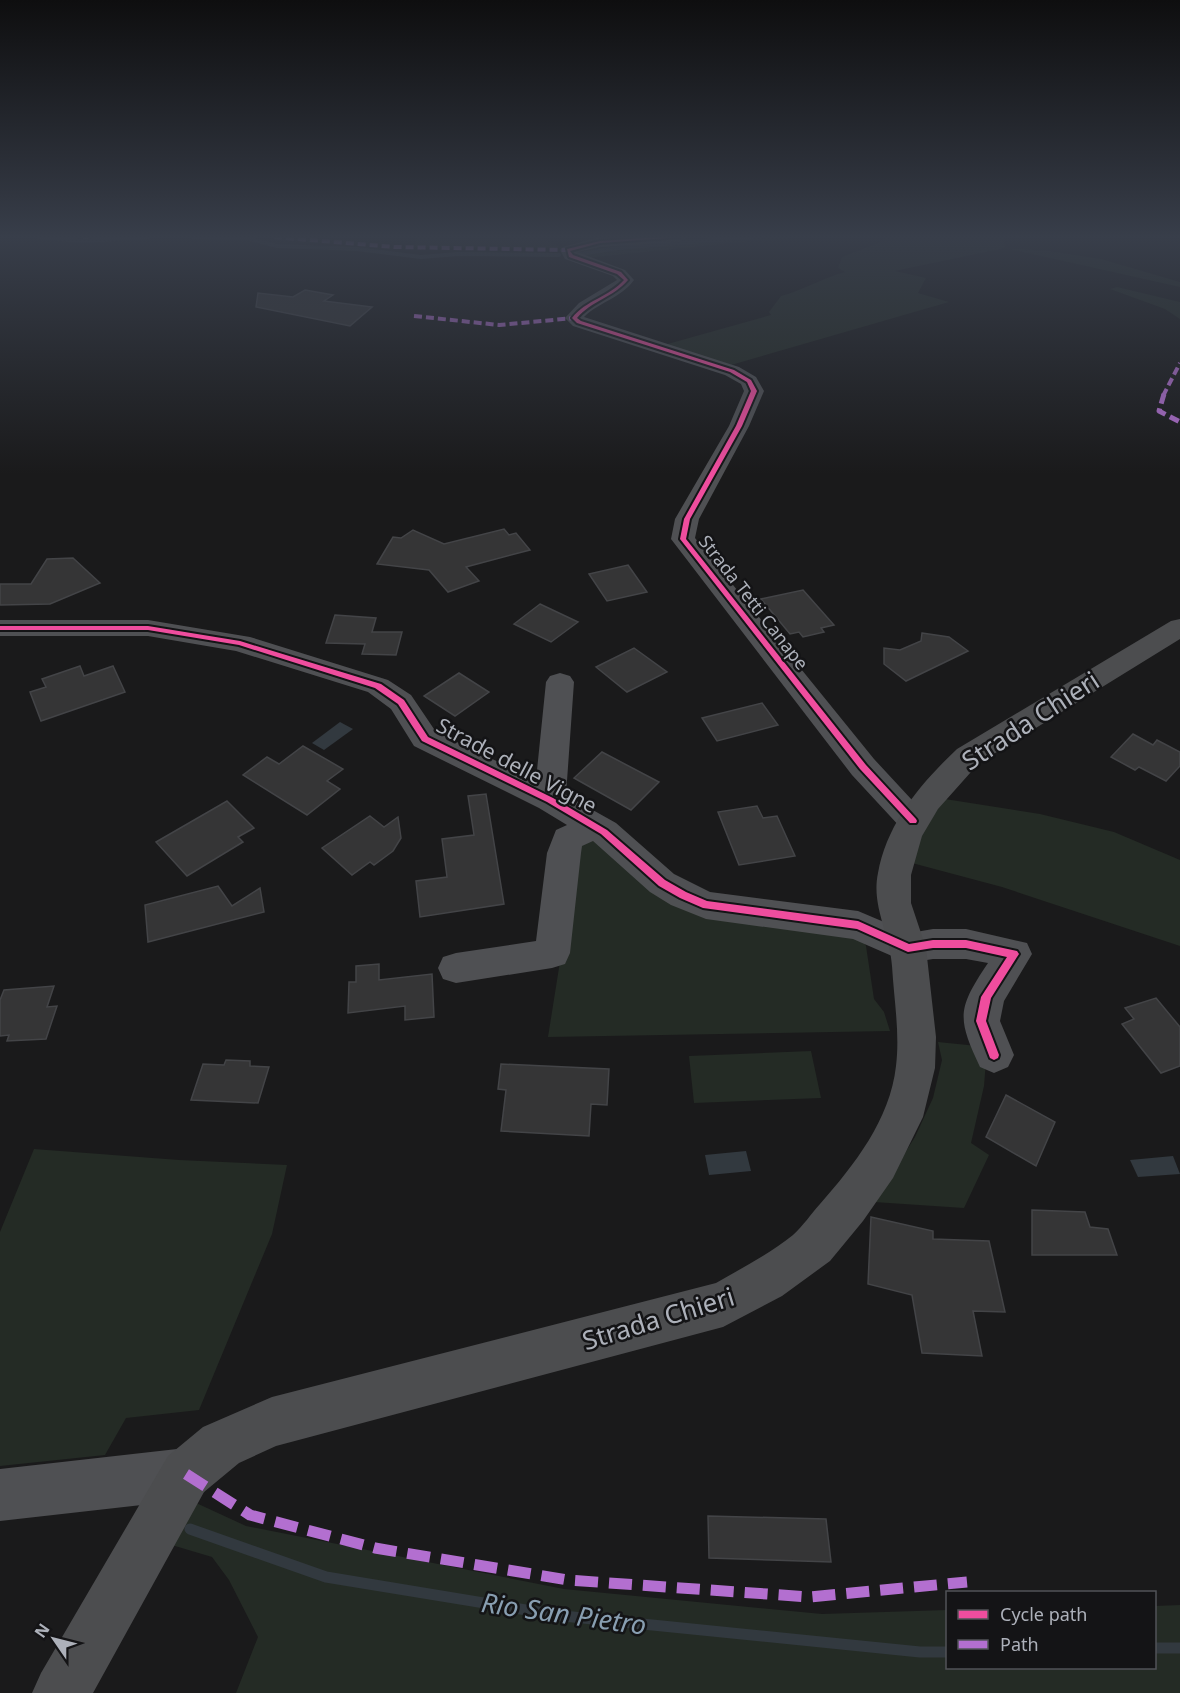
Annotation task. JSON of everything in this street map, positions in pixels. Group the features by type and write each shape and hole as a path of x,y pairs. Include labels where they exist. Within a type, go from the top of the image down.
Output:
{"main road":[{"name":"Strada Chieri","path":"62,1693 186,1474 221,1445 272,1422 723,1304 764,1282 810,1250 846,1208 876,1166 902,1116 915,1079 917,1043 908,948 893,897 897,865 904,839 913,821 942,780 968,756 1180,627"}],"street":[{"name":"Strada Tetti Canape","path":"576,316 574,318 579,322 732,371 749,381 754,391 739,426 687,519 683,539 862,767 913,821"},
{"name":"Strade delle Vigne","path":"0,628 104,626 148,628 240,643 378,686 401,702 425,739 550,800 604,832 662,883 683,895 706,905 858,925 908,948"},
{"path":"550,800 560,682"},
{"path":"456,968 552,953 568,839 593,826"},
{"path":"908,948 933,944 966,944 1014,954 986,997 981,1021 994,1055"},
{"path":"0,1495 186,1474"}],"shaded area":[{"path":"767,316 901,316 731,365 664,345"},
{"path":"340,722 353,729 324,750 312,743"},
{"path":"945,799 1040,814 1114,832 1180,860 1180,946 1002,887 912,863 923,829"},
{"path":"594,836 663,892 860,935 866,946 874,999 884,1012 890,1031 548,1037 579,842"},
{"path":"938,1042 987,1047 984,1086 971,1143 989,1155 964,1208 874,1202 915,1137 933,1098 942,1060"},
{"path":"811,1051 821,1098 694,1103 689,1056"},
{"path":"34,1149 179,1160 287,1165 272,1234 199,1410 126,1418 105,1455 0,1466 0,1232"},
{"path":"746,1151 751,1171 709,1175 705,1155"},
{"path":"1173,1156 1180,1174 1138,1177 1130,1160"},
{"path":"194,1502 246,1526 564,1589 822,1614 946,1610 946,1669 1156,1669 1156,1606 1180,1605 1180,1693 236,1693 258,1637 229,1580 212,1557 165,1543"}],"building":[{"path":"301,316 362,316 350,326"},
{"path":"504,529 509,535 516,533 530,550 466,567 479,581 448,592 429,570 377,564 393,537 401,538 413,530 444,544"},
{"path":"73,558 100,583 50,604 0,605 0,584 31,584 47,559"},
{"path":"628,565 647,592 607,601 589,574"},
{"path":"803,590 834,625 821,628 824,632 803,637 799,632 790,634 761,599"},
{"path":"540,604 578,622 551,642 514,624"},
{"path":"335,615 376,618 372,632 402,632 396,655 362,654 365,644 326,643"},
{"path":"922,633 949,637 968,651 906,681 884,664 884,648 900,650 921,641"},
{"path":"634,648 667,672 627,692 596,667"},
{"path":"80,666 84,676 113,666 125,692 41,721 30,692 46,687 42,679"},
{"path":"459,673 489,692 455,716 424,696"},
{"path":"762,703 778,725 717,741 702,718"},
{"path":"1133,734 1153,745 1157,740 1180,752 1180,766 1166,781 1139,767 1135,770 1111,757"},
{"path":"303,746 343,769 327,781 340,789 307,815 243,775 267,757 279,764"},
{"path":"602,752 659,782 631,810 574,778"},
{"path":"486,794 504,904 420,917 416,881 447,877 442,839 474,835 468,796"},
{"path":"227,801 254,828 238,837 243,842 187,876 156,842"},
{"path":"757,806 763,818 777,816 795,856 739,865 718,812"},
{"path":"370,816 384,827 398,817 401,838 393,851 374,865 370,862 352,875 322,848"},
{"path":"218,886 232,906 260,888 264,912 148,942 145,905"},
{"path":"379,964 379,980 432,974 434,1017 405,1020 405,1006 348,1013 349,982 356,982 356,966"},
{"path":"54,986 47,1007 57,1006 46,1039 7,1041 9,1035 0,1036 0,1000 4,990"},
{"path":"1156,998 1180,1027 1180,1066 1161,1073 1122,1024 1134,1019 1125,1008"},
{"path":"226,1060 250,1061 250,1066 269,1067 258,1103 191,1100 203,1064 224,1065"},
{"path":"501,1064 609,1069 607,1105 591,1104 589,1136 501,1131 506,1090 498,1089"},
{"path":"1006,1095 1055,1122 1036,1166 986,1137"},
{"path":"1032,1210 1085,1212 1090,1227 1108,1229 1117,1255 1032,1255"},
{"path":"871,1217 933,1231 933,1239 989,1241 1005,1312 973,1311 982,1356 922,1353 912,1295 868,1284"},
{"path":"708,1516 826,1519 831,1562 709,1558"}],"waterway":[{"name":"Rio San Pietro","path":"190,1529 326,1577 563,1616 920,1652 946,1652"},
{"name":"Rio San Pietro","path":"1156,1648 1180,1648"}],"marked path":[{"path":"414,316 499,325 574,318"},
{"path":"1180,363 1160,402 1159,411 1180,422"},
{"path":"186,1474 250,1515 375,1548 568,1580 809,1597 967,1582"}],"cycle path":[{"path":"576,316 574,318 579,322 732,371 749,381 754,391 739,426 687,519 683,539 863,767 913,821"},
{"path":"0,628 148,628 240,643 378,686 401,702 425,739 550,800 604,832 662,883 706,905 858,925 908,948 933,944 966,944 1014,954 986,997 981,1021 994,1055"}]}
